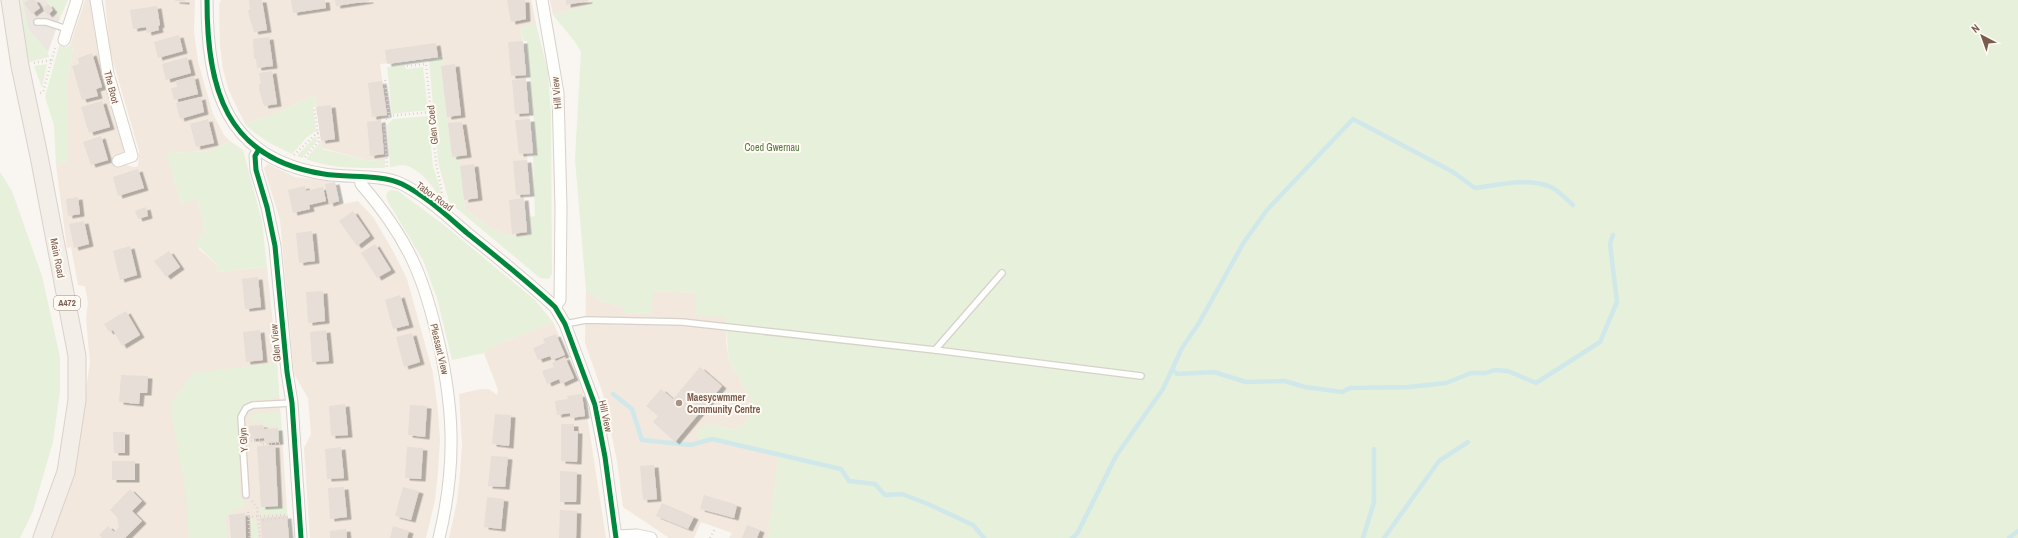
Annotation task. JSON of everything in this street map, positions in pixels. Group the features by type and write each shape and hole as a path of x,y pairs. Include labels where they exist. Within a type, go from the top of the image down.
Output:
{"main road":[{"name":"Main Road","path":"10,0 20,66 39,156 77,356 77,400 66,472 42,538"}],"street":[{"path":"60,42 67,29 77,0"},
{"name":"The Boot","path":"96,0 108,74 132,156 118,161"},
{"name":"Tabor Road","path":"207,0 210,65 222,103 239,132 250,144 282,162 300,169 324,174 360,178 389,179 403,185 438,208 555,307"},
{"name":"Hill View","path":"542,0 558,94 561,207 560,300 555,307 566,324 595,405 605,457 616,537"},
{"name":"Glen View","path":"259,149 254,162 267,207 275,246 287,372 292,403 301,538"},
{"name":"Pleasant View","path":"360,178 361,184 396,229 412,260 428,300 446,376 451,414 452,447 450,480 439,538"},
{"path":"616,537 637,535 651,538"}],"lane":[{"path":"37,22 46,22 67,29"},
{"path":"935,350 1002,273"},
{"path":"566,324 586,320 682,322 935,350 1141,376"},
{"name":"Y Glyn","path":"246,495 241,417 246,408 253,405 292,403"}],"path":[{"path":"42,93 51,60 60,42"},
{"path":"29,64 51,60"},
{"path":"385,80 389,116"},
{"path":"300,169 303,160 319,141 314,107"},
{"path":"389,179 384,122 389,116 431,112"},
{"path":"297,152 318,132"},
{"path":"253,440 261,440 261,444 286,443"},
{"path":"246,495 257,508 260,538"},
{"path":"248,512 250,538"},
{"path":"248,517 289,516 262,520"},
{"path":"710,538 715,529"}],"shaded area":[{"path":"22,0 46,0 60,18 48,52 28,29"},
{"path":"85,0 90,0 101,74 124,147 122,164 134,167 138,166 139,151 110,51 105,0 195,0 194,32 198,62 213,114 224,135 230,141 211,151 167,153 181,203 198,198 205,233 198,238 199,249 218,266 217,272 267,267 277,363 289,538 48,538 73,472 90,363 86,319 88,303 85,286 78,285 71,247 67,248 56,165 68,161 68,77 73,47 70,45"},
{"path":"221,0 531,0 536,24 521,28 533,153 527,154 530,194 523,195 527,235 513,236 493,230 465,209 459,157 452,157 441,66 444,56 380,64 387,115 381,116 385,161 366,160 322,148 315,95 277,113 245,124 229,91 223,69 220,46 219,5"},
{"path":"550,0 592,0 587,6 553,15"},
{"path":"268,164 295,177 335,182 339,205 358,201 373,217 407,279 433,373 438,412 440,440 438,472 435,500 426,538 310,538 304,448 311,434 308,398 294,374 280,220 264,168"},
{"path":"586,290 601,301 623,307 623,313 651,314 652,291 696,293 726,317 726,341 729,361 751,399 751,414 742,426 731,429 711,424 699,443 712,439 779,455 768,538 729,538 732,533 701,522 694,538 669,538 623,507 617,461 603,394 585,343"},
{"path":"553,322 583,390 606,538 449,538 457,502 462,445 459,394 480,389 489,389 497,395 498,390 484,353 498,344"}],"green space":[{"path":"19,0 22,0 28,29 48,52 49,57 29,62"},
{"path":"46,0 68,0 60,18"},
{"name":"Coed Gwernau","path":"592,0 2018,0 2018,538 768,538 778,455 712,439 699,443 697,429 711,424 731,429 742,426 751,414 751,399 729,361 725,317 695,315 696,293 653,291 651,314 623,313 623,307 601,301 586,290 575,159 581,52 576,43 553,15 587,6"},
{"path":"536,24 548,72 551,117 552,274 549,279 540,278 449,202 438,162 429,60 441,60 441,57 444,56 445,65 441,66 452,157 459,157 465,209 493,230 513,236 531,235 530,217 535,216 533,156 537,156 527,41 523,41 521,28"},
{"path":"70,45 73,46 68,77 68,161 56,165 54,125 45,97 59,46 66,47"},
{"path":"47,64 42,88 34,66"},
{"path":"405,65 406,69 423,67 428,110 392,114 387,67"},
{"path":"315,95 316,107 313,107 316,131 307,137 292,154 261,138 245,124 277,113"},
{"path":"428,116 433,166 443,198 441,200 425,178 415,169 403,165 390,167 387,125 393,119"},
{"path":"316,136 317,141 302,158 297,156"},
{"path":"230,141 243,150 262,221 267,267 217,272 218,266 196,244 198,238 205,233 198,199 181,203 166,153 211,151"},
{"path":"321,141 322,149 366,160 385,161 385,168 355,168 326,165 306,159"},
{"path":"0,172 12,191 42,276 60,357 60,391 53,442 33,511 20,538 0,538"},
{"path":"392,190 398,191 444,225 535,300 553,322 498,344 484,353 452,360 437,298 423,260 388,202 386,195"},
{"path":"277,363 279,394 269,400 258,400 247,403 237,418 241,500 244,500 245,508 233,509 234,514 226,515 227,538 189,538 185,488 170,405 193,373"},
{"path":"277,412 281,415 282,442 279,442 277,425 263,425 263,421 249,422 251,415 256,413"},
{"path":"287,506 287,514 260,515 259,507"},
{"path":"250,519 256,519 258,538 252,538"}],"building":[{"path":"29,0 35,0 40,8 32,14 24,3"},
{"path":"185,0 185,2 175,1"},
{"path":"249,0 262,0 267,30 254,32 248,10 250,10"},
{"path":"291,0 325,0 326,8 293,13"},
{"path":"335,0 369,0 369,1 336,6"},
{"path":"507,0 525,0 526,19 511,22"},
{"path":"566,0 588,0 588,1 566,5"},
{"path":"48,4 53,10 48,15 43,9"},
{"path":"157,6 160,25 158,26 159,30 147,33 146,27 133,29 130,10"},
{"path":"179,35 183,51 158,58 154,42"},
{"path":"269,37 273,66 257,68 256,59 254,59 253,39"},
{"path":"523,41 526,75 511,76 508,42"},
{"path":"436,43 438,57 387,64 385,50"},
{"path":"92,53 102,87 96,89 98,96 82,100 72,66 79,64 78,58"},
{"path":"187,57 191,73 166,80 162,64"},
{"path":"455,64 461,115 447,117 441,66"},
{"path":"272,71 277,104 264,106 259,89 259,84 261,84 259,73"},
{"path":"194,76 198,94 174,100 171,88 177,87 176,81"},
{"path":"526,79 529,113 515,114 512,80"},
{"path":"382,81 387,115 372,117 368,83"},
{"path":"201,97 204,112 180,119 176,103"},
{"path":"102,101 110,127 89,133 81,107"},
{"path":"331,105 335,139 321,141 316,107"},
{"path":"208,119 214,143 196,147 190,124"},
{"path":"530,119 533,153 519,154 515,120"},
{"path":"381,120 384,154 370,156 367,122"},
{"path":"462,122 467,155 452,157 448,123"},
{"path":"101,136 108,160 91,165 83,142"},
{"path":"527,160 530,194 516,195 513,161"},
{"path":"474,164 478,198 464,200 460,166"},
{"path":"138,169 144,188 118,196 113,177"},
{"path":"335,182 339,201 329,204 325,184"},
{"path":"305,186 306,191 323,187 326,201 309,205 310,209 293,213 288,190"},
{"path":"78,197 80,214 68,216 66,199"},
{"path":"524,198 527,232 512,234 509,200"},
{"path":"146,207 148,216 138,219 135,211"},
{"path":"353,211 370,236 357,246 339,221"},
{"path":"84,221 89,244 74,248 69,224"},
{"path":"312,231 315,261 299,263 296,233"},
{"path":"375,244 391,270 377,278 361,253"},
{"path":"130,246 137,275 120,280 113,251"},
{"path":"169,251 180,267 166,277 154,261"},
{"path":"258,277 261,307 245,309 242,279"},
{"path":"323,291 325,321 308,323 306,292"},
{"path":"400,295 409,325 393,329 385,300"},
{"path":"126,311 140,335 122,346 113,330 109,332 104,324"},
{"path":"260,330 263,360 246,362 243,332"},
{"path":"326,330 329,361 312,362 310,332"},
{"path":"412,333 420,362 404,367 396,337"},
{"path":"556,334 565,355 552,360 550,356 538,360 533,348 545,343 543,339"},
{"path":"565,357 574,378 561,384 559,379 547,384 542,371 554,367 552,363"},
{"name":"Maesycwmmer Community Centre","path":"700,367 722,386 675,442 653,422 658,416 646,406 661,389 673,399"},
{"path":"121,375 148,376 147,393 140,393 139,404 119,402"},
{"path":"582,394 585,416 570,418 570,413 557,415 555,401 568,399 567,396"},
{"path":"345,404 348,435 331,436 329,406"},
{"path":"410,405 427,406 425,437 408,435"},
{"path":"495,414 511,415 509,446 492,444"},
{"path":"561,424 574,424 574,431 578,431 577,462 561,461"},
{"path":"263,425 264,429 278,428 279,442 265,443 264,438 250,439 249,426"},
{"path":"113,432 125,432 125,453 114,453"},
{"path":"275,445 278,506 261,507 257,446"},
{"path":"341,447 344,478 327,479 325,449"},
{"path":"407,447 423,448 421,479 405,478"},
{"path":"491,456 508,457 505,487 488,486"},
{"path":"112,461 135,461 135,480 112,480"},
{"path":"654,465 657,499 643,500 640,466"},
{"path":"560,471 577,472 576,502 560,502"},
{"path":"344,487 347,517 330,519 328,488"},
{"path":"403,487 419,491 411,520 395,516"},
{"path":"130,489 142,501 132,511 142,521 125,538 102,538 99,535 108,526 114,532 119,527 117,517 110,510"},
{"path":"704,495 737,505 734,518 700,509"},
{"path":"487,497 504,499 501,529 484,527"},
{"path":"662,503 694,517 688,529 656,516"},
{"path":"560,510 577,511 576,538 559,538"},
{"path":"245,513 246,538 231,538 229,515"},
{"path":"287,516 289,538 262,538 260,518"},
{"path":"747,525 760,530 757,538 742,538"},
{"path":"393,526 409,531 407,538 390,538"},
{"path":"346,529 347,538 330,538 330,531"}],"waterway":[{"path":"1072,538 1077,534 1116,456 1163,389 1182,348 1199,323 1244,242 1267,210 1353,119 1453,172 1475,188 1523,182 1542,184 1551,187 1560,193 1573,205"},
{"path":"1173,370 1177,374 1214,372 1246,382 1285,381 1305,387 1342,392 1350,388 1409,387 1446,383 1471,373 1486,373 1494,370 1508,371 1536,383 1600,342 1617,302 1610,244 1613,235"},
{"path":"613,394 632,409 642,440 691,445 712,439 841,469 849,481 875,484 885,495 902,494 928,504 973,525 984,538"},
{"path":"1384,538 1439,461 1468,442"},
{"path":"1363,538 1374,502 1374,449"},
{"path":"2009,538 2018,531"}],"cycle path":[{"path":"207,0 211,62 218,90 228,114 243,136 264,153 291,166 324,174 374,177 402,184 419,194 436,207 523,278 555,307 565,324 595,405 605,457 616,538"},
{"path":"259,149 255,156 256,170 267,207 275,246 287,372 292,403 301,538"}],"place":[{"name":"Maesycwmmer Community Centre","path":"679,403"}]}
